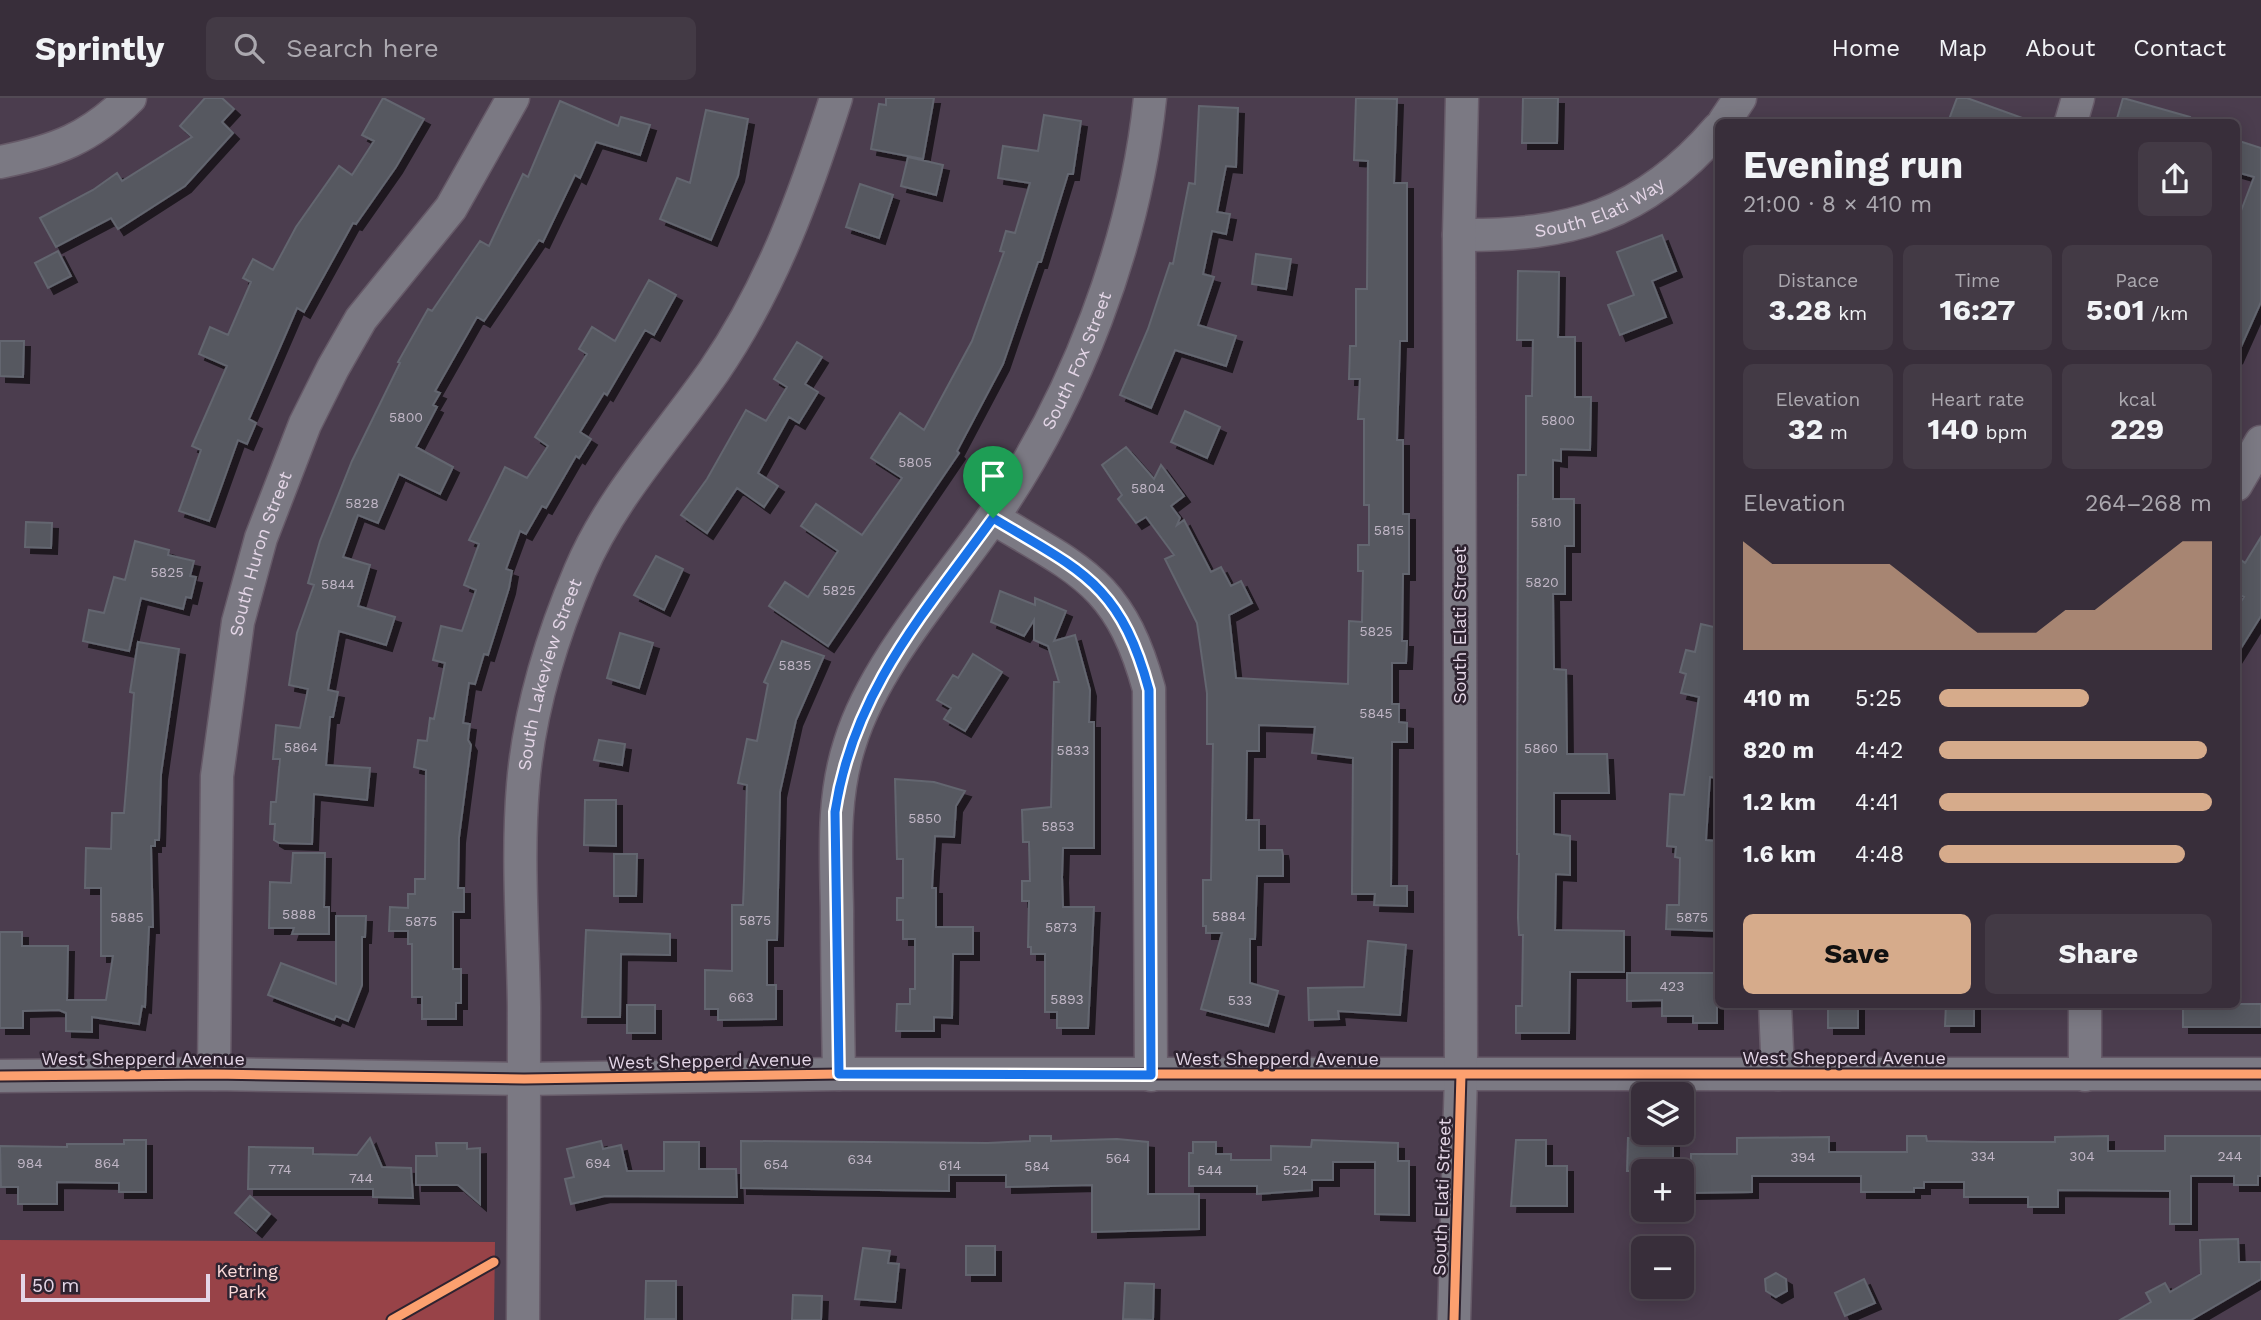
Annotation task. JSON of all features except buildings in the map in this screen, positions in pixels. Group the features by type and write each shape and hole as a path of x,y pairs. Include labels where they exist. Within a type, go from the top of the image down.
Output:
{"street":[{"path":"0,162 37,155 76,141 107,121 130,98"},
{"name":"South Huron Street","path":"214,1074 217,776 238,622 261,538 305,424 361,319 451,208 513,98"},
{"name":"South Lakeview Street","path":"523,1320 523,788 537,697 556,631 582,567 614,506 713,372 749,314 802,203 836,98"},
{"name":"South Fox Street","path":"839,1074 835,812 840,777 850,740 870,695 917,622 993,518 1053,413 1113,270 1135,197 1150,98"},
{"name":"South Elati Street","path":"1454,1320 1461,1074 1459,235 1462,98"},
{"path":"1726,119 1740,98"},
{"path":"2072,119 2077,98"},
{"name":"South Elati Way","path":"1459,235 1512,236 1553,231 1592,220 1629,204 1662,184 1696,155 1715,133"},
{"path":"2240,478 2261,442"},
{"path":"993,518 1083,572 1123,618 1138,648 1149,690 1151,1075"},
{"path":"1775,1008 1778,1074"},
{"path":"2085,1008 2085,1075"},
{"name":"West Shepperd Avenue","path":"0,1076 214,1074 524,1079 839,1074 2261,1074"}],"green space":[{"name":"Ketring Park","path":"0,1240 495,1242 494,1320 0,1320"}],"cycle path":[{"path":"0,1076 214,1074 524,1079 839,1074 2261,1074"},
{"path":"1454,1320 1461,1074"},
{"path":"392,1320 494,1262"}],"route":[{"path":"993,518 1083,572 1106,595 1123,618 1138,648 1149,690 1151,1075 839,1074 835,812 840,777 850,740 870,695 917,622 993,518"}]}
